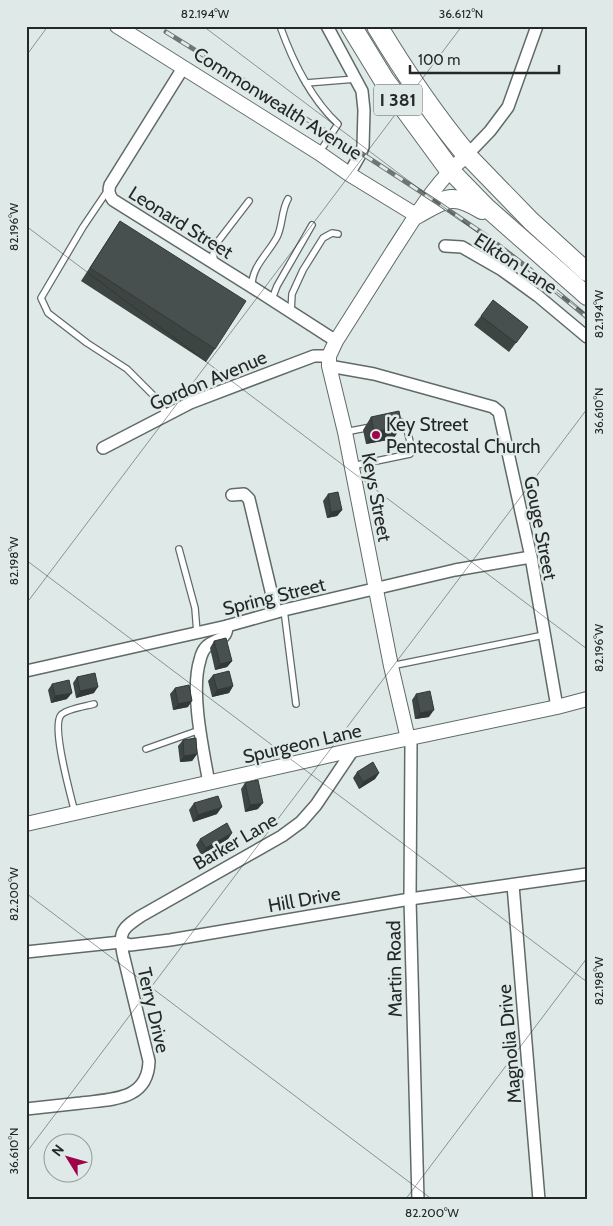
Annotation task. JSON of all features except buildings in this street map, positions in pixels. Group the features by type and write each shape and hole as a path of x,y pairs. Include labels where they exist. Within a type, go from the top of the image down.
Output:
{"highway":[{"name":"I 381","path":"351,26 389,87 450,170"},
{"name":"I 381","path":"377,26 425,101 467,154"},
{"path":"467,154 498,189 587,272"},
{"path":"450,170 507,226 587,296"},
{"path":"416,215 443,200 456,198 470,203 507,226"},
{"path":"552,267 564,252"}],"street":[{"path":"327,26 362,91 364,110 363,146 349,174"},
{"path":"329,361 336,341 439,182 490,131 508,108 537,26"},
{"name":"Commonwealth Avenue","path":"124,28 183,68 416,215"},
{"name":"Leonard Street","path":"183,68 109,188 110,196 113,200 336,341"},
{"name":"Elkton Lane","path":"445,246 462,247 502,270 538,296 587,337"},
{"name":"Gordon Avenue","path":"103,448 190,403 309,358 319,355 329,361"},
{"name":"Keys Street","path":"329,361 352,466 391,666 408,739"},
{"name":"Gouge Street","path":"329,361 496,408 499,412 530,557 557,707"},
{"path":"232,495 244,494 248,499 280,611"},
{"name":"Spring Street","path":"26,671 227,626 280,611 455,570 530,557"},
{"path":"209,783 200,732 196,673 204,650 208,645 224,637 227,632 227,626"},
{"name":"Spurgeon Lane","path":"26,824 587,699"},
{"name":"Martin Road","path":"408,739 411,745 410,899 418,1200"},
{"name":"Barker Lane","path":"120,942 122,932 126,926 141,916 282,836 301,822 316,806 353,750"},
{"name":"Hill Drive","path":"26,952 120,942 130,945 170,940 410,899 587,874"},
{"name":"Magnolia Drive","path":"513,885 539,1200"},
{"name":"Terry Drive","path":"26,1109 120,1098 134,1092 145,1081 149,1067 148,1053 120,942"}],"lane":[{"path":"280,26 293,60 306,83 329,116 338,124 319,153"},
{"path":"306,83 357,79"},
{"path":"109,188 83,227 41,298 48,313 87,343 127,369 158,400 166,414"},
{"path":"252,287 254,272 277,237 282,211 288,199"},
{"path":"215,263 213,254 216,244 249,201"},
{"path":"272,299 312,225"},
{"path":"291,312 292,294 303,270 323,238 332,233 338,234"},
{"path":"352,466 410,454 412,450 406,425 399,421 390,423"},
{"path":"345,432 381,425"},
{"path":"179,549 194,600 197,633"},
{"path":"280,611 296,704"},
{"path":"391,666 544,635"},
{"path":"75,813 59,743 59,719 64,712 94,704"},
{"path":"146,749 194,732 200,732"}],"railway":[{"path":"166,32 438,203 485,235 587,317"}],"place":[{"name":"Key Street Pentecostal Church","path":"376,435"}]}
